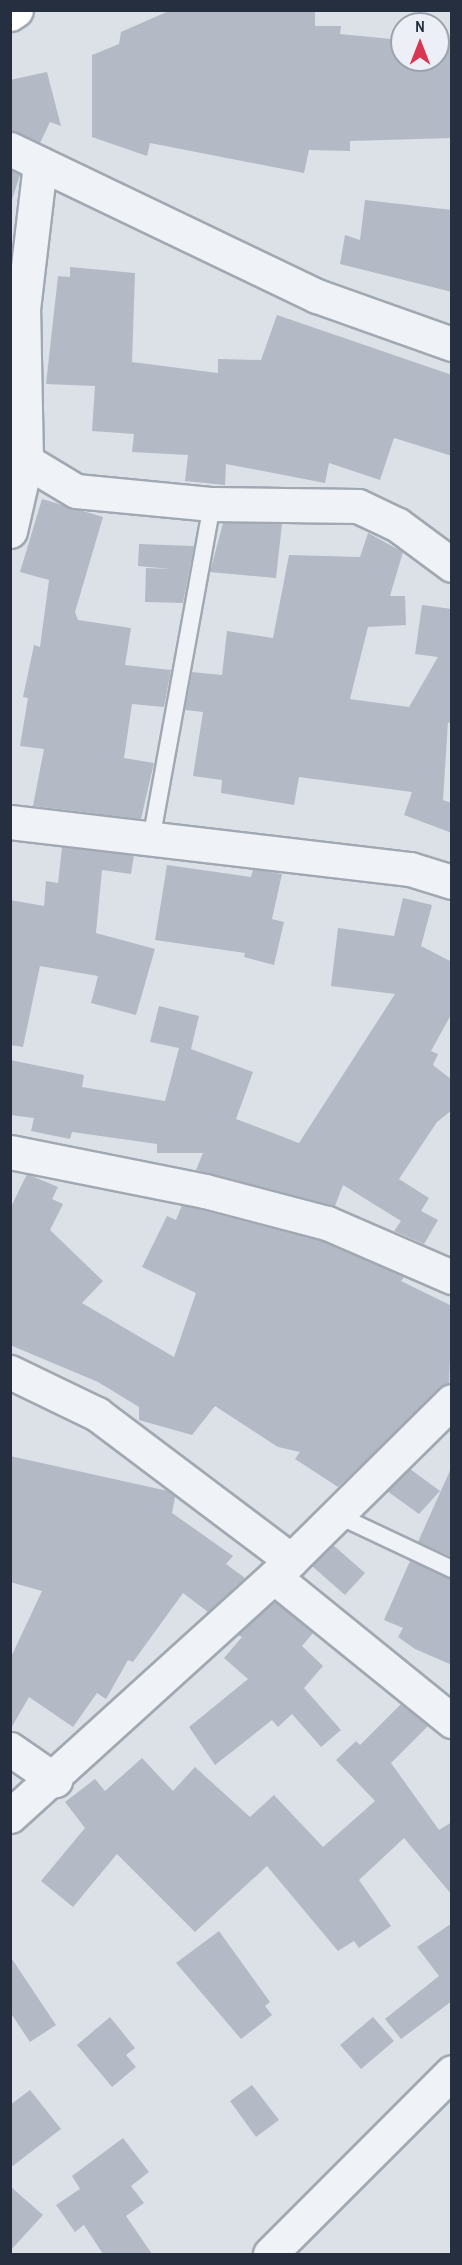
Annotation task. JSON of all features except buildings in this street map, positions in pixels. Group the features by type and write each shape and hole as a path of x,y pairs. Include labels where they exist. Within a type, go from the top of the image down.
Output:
{"main road":[{"path":"10,14 16,10"}],"street":[{"path":"10,149 317,296 452,344"},
{"path":"10,531 18,454 23,309 40,164"},
{"path":"18,454 76,491 212,504 357,506 398,525 452,565"},
{"path":"10,822 410,869 452,882"},
{"path":"10,1152 205,1191 327,1223 452,1277"},
{"path":"10,1372 98,1414 282,1569 452,1721"},
{"path":"10,1816 55,1780 282,1569 452,1401"},
{"path":"10,1749 55,1780"},
{"path":"270,2254 452,2072"}],"lane":[{"path":"151,840 212,504"},
{"path":"337,1515 452,1569"}]}
